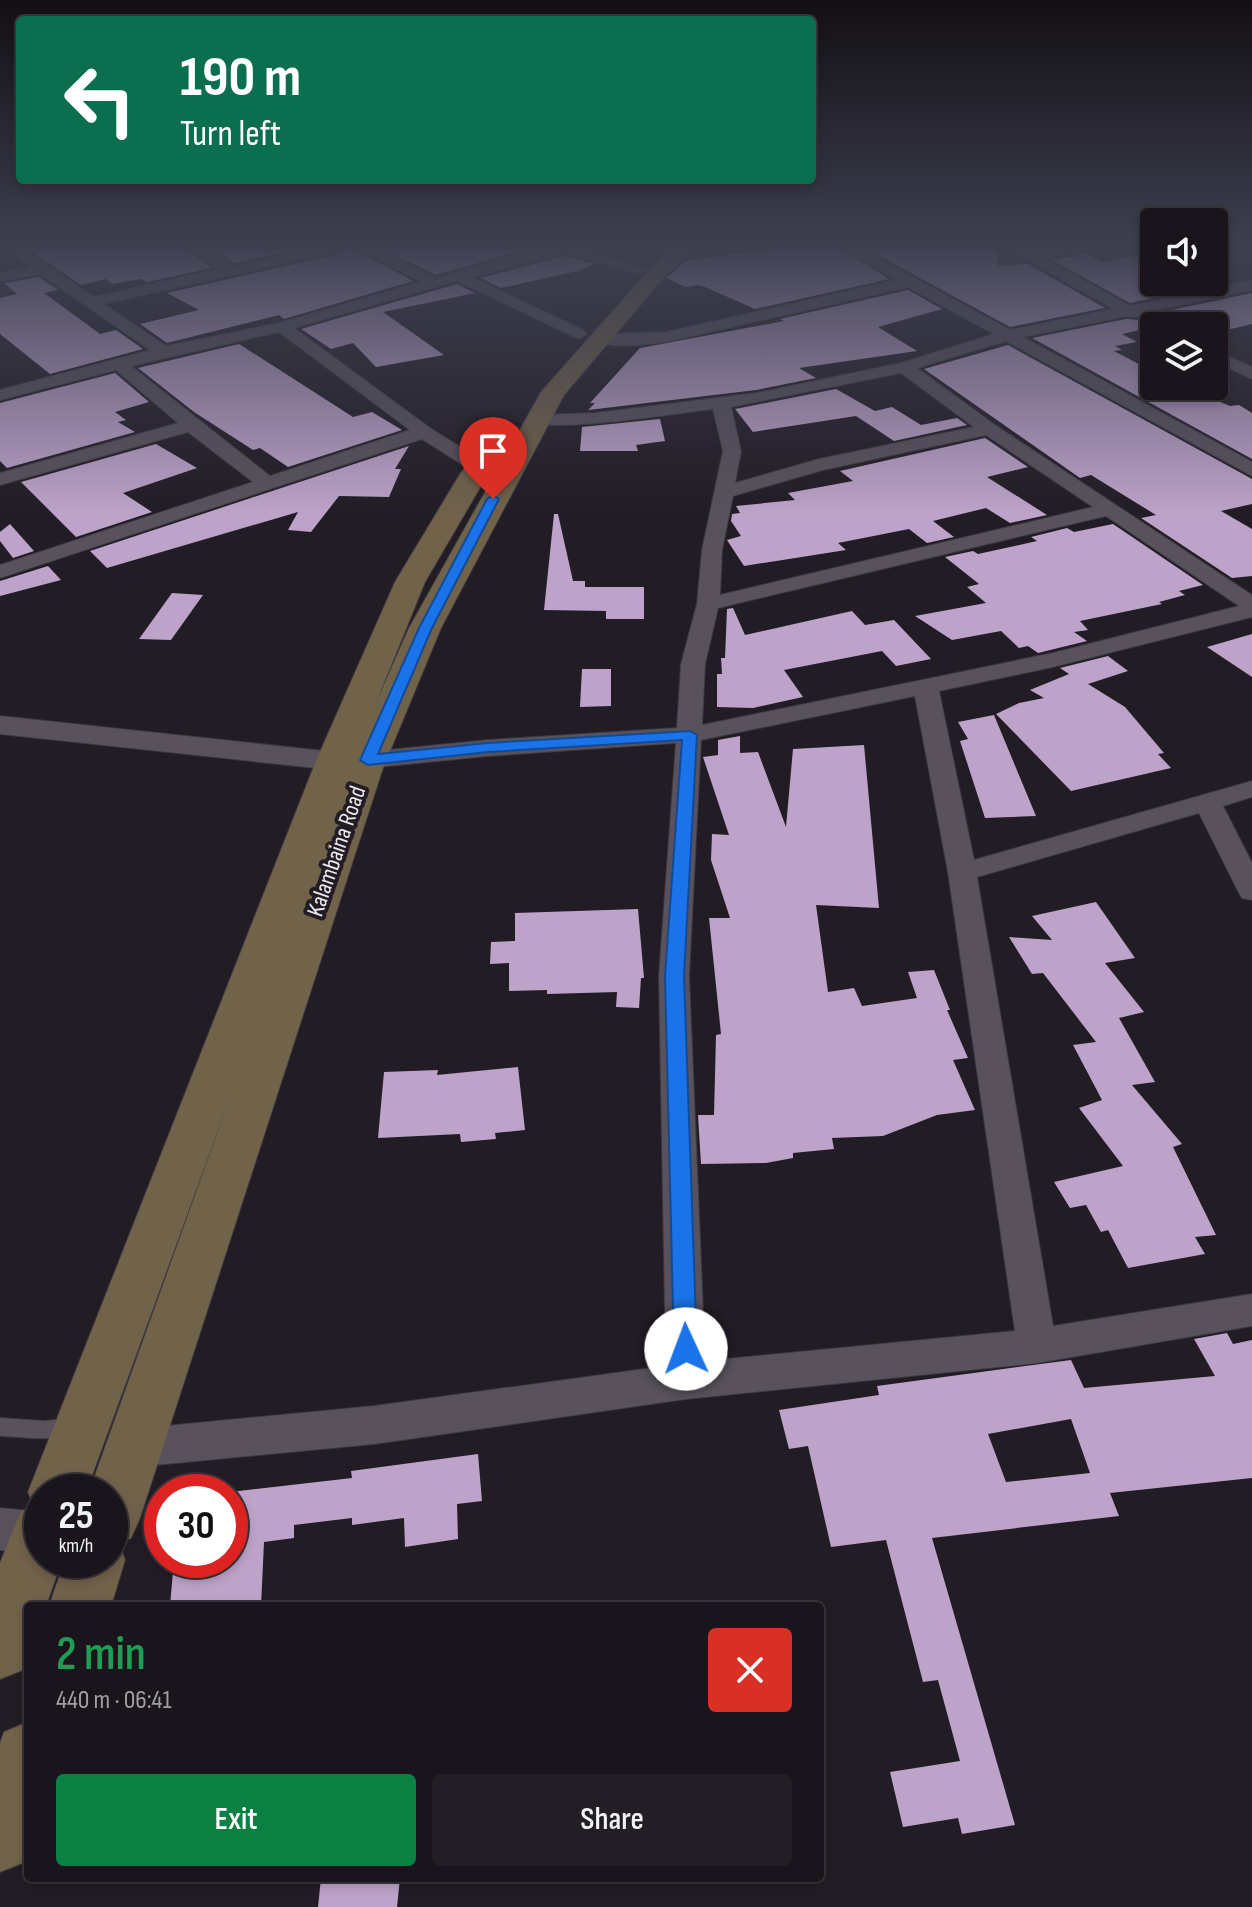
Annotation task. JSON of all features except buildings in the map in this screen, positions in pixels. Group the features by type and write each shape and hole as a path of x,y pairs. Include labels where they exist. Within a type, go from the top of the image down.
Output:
{"main road":[{"name":"Kalambaina Road","path":"64,1474 356,763 553,392 589,337"},
{"name":"Kalambaina Road","path":"125,1474 356,763 410,582 479,467 533,390 589,337"},
{"path":"0,1647 25,1578"},
{"path":"81,1602 89,1578"},
{"path":"0,1837 24,1768"}],"street":[{"path":"142,337 163,352"},
{"path":"0,395 163,352 234,337"},
{"path":"296,337 424,432 479,467"},
{"path":"600,337 631,340 666,337"},
{"path":"538,420 595,418 721,404 904,367 1003,337"},
{"path":"1008,337 1252,470"},
{"path":"1228,362 1250,372"},
{"path":"119,364 269,485"},
{"path":"904,367 989,429 1252,608"},
{"path":"0,371 22,389"},
{"path":"686,1381 674,976 693,664 708,604 712,550 732,451 721,404"},
{"path":"0,479 191,425"},
{"path":"723,493 819,465 989,429"},
{"path":"0,572 424,432"},
{"path":"708,604 1108,510"},
{"path":"0,725 356,763 488,748 690,735 926,688 1252,608"},
{"path":"926,688 962,872 1037,1346"},
{"path":"962,872 1252,789"},
{"path":"1208,803 1252,891"},
{"path":"134,1448 374,1425 686,1381 1037,1346 1252,1310"},
{"path":"0,1529 24,1531"}],"lane":[{"path":"0,1427 45,1430 83,1425"}],"route":[{"path":"493,499 425,628 368,760 488,748 690,735 674,976 686,1349"}]}
